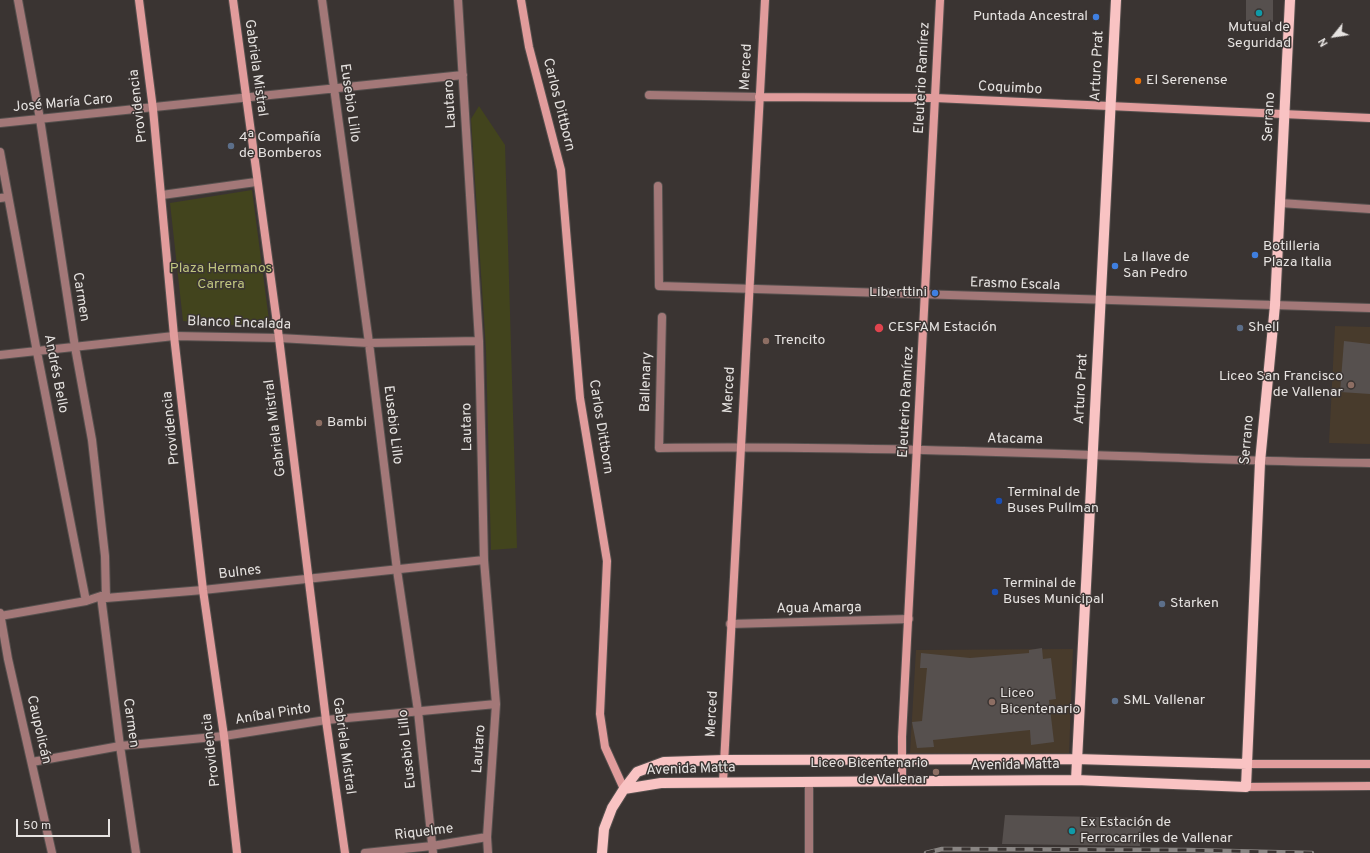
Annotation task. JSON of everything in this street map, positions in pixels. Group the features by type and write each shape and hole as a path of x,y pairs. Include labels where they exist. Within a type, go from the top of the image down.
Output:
{"main road":[{"name":"Providencia","path":"139,0 153,109 174,336 203,590 224,736 237,853"},
{"name":"Gabriela Mistral","path":"233,0 256,182 279,338 307,578 345,853"},
{"name":"Carlos Dittborn","path":"520,0 529,47 561,170 580,398 607,561 600,714 605,747 624,788"},
{"name":"Merced","path":"723,782 730,624 764,0"},
{"name":"Eleuterio Ramírez","path":"902,781 940,0"},
{"name":"Arturo Prat","path":"1076,780 1116,0"},
{"name":"Serrano","path":"1246,787 1260,462 1275,305 1290,0"},
{"name":"Coquimbo","path":"759,96 935,98 1370,118"},
{"name":"Avenida Matta","path":"624,788 638,772 664,762 724,760 1076,759 1247,764 1370,764"},
{"name":"Avenida Matta","path":"624,788 661,783 1076,780 1246,787 1370,786"},
{"path":"602,853 604,828 612,808 624,788"}],"street":[{"name":"Carmen","path":"18,0 40,119 75,347 92,440 105,556 103,597 120,746 136,853"},
{"name":"Eusebio Lillo","path":"322,0 369,343 397,570 418,711 433,849"},
{"name":"Lautaro","path":"458,0 479,341 484,560 496,704 487,837 488,853"},
{"name":"José María Caro","path":"0,123 153,109 246,97 463,75"},
{"name":"Coquimbo","path":"649,95 759,96"},
{"name":"Andrés Bello","path":"0,152 4,198 37,352 86,600"},
{"path":"162,196 256,182"},
{"name":"Erasmo Escala","path":"658,186 659,286 749,290 1370,308"},
{"path":"1280,203 1370,209"},
{"name":"Ballenary","path":"659,448 662,317"},
{"name":"Blanco Encalada","path":"0,355 174,336 279,338 369,343 479,341"},
{"name":"Atacama","path":"659,448 740,447 917,450 1260,462 1370,463"},
{"name":"Bulnes","path":"0,615 103,597 203,590 484,560"},
{"name":"Caupolicán","path":"0,615 8,659 52,853"},
{"name":"Agua Amarga","path":"730,624 909,619"},
{"name":"Aníbal Pinto","path":"32,762 120,746 224,736 326,720 496,704"},
{"path":"809,783 809,853"},
{"name":"Riquelme","path":"365,853 433,849 487,837"}],"shaded area":[{"name":"Liceo San Francisco de Vallenar","path":"1335,326 1370,327 1370,444 1329,443"},
{"name":"Liceo Bicentenario","path":"1073,649 1069,755 910,753 916,650"}],"green space":[{"path":"479,106 505,145 517,548 491,550 486,350 471,119"},
{"name":"Plaza Hermanos Carrera","path":"252,190 270,328 183,321 170,203"}],"building":[{"name":"Mutual de Seguridad","path":"1246,0 1273,0 1273,22 1246,21"},
{"path":"1344,341 1370,344 1370,394 1340,392"},
{"name":"Liceo Bicentenario","path":"1042,648 1043,659 1051,658 1056,699 1049,700 1054,742 1031,745 1030,730 933,740 934,747 917,748 912,722 922,721 927,668 920,668 921,653 970,658 1029,653 1029,650"},
{"name":"Ex Estación de Ferrocarriles de Vallenar","path":"1005,815 1142,818 1140,846 1002,844"}],"railway":[{"path":"926,853 942,849 1188,850 1312,853"}],"place":[{"name":"Mutual de Seguridad","path":"1259,13"},
{"name":"Puntada Ancestral","path":"1096,17"},
{"name":"El Serenense","path":"1138,81"},
{"name":"4ª Compañía de Bomberos","path":"231,146"},
{"name":"Botilleria Plaza Italia","path":"1255,255"},
{"name":"La llave de San Pedro","path":"1115,266"},
{"name":"Liberttini","path":"935,293"},
{"name":"CESFAM Estación","path":"879,328"},
{"name":"Shell","path":"1240,328"},
{"name":"Trencito","path":"766,341"},
{"name":"Liceo San Francisco de Vallenar","path":"1351,385"},
{"name":"Bambi","path":"319,423"},
{"name":"Terminal de Buses Pullman","path":"999,501"},
{"name":"Terminal de Buses Municipal","path":"995,592"},
{"name":"Starken","path":"1162,604"},
{"name":"SML Vallenar","path":"1115,701"},
{"name":"Liceo Bicentenario","path":"992,702"},
{"name":"Liceo Bicentenario de Vallenar","path":"936,772"},
{"name":"Ex Estación de Ferrocarriles de Vallenar","path":"1072,831"}]}
